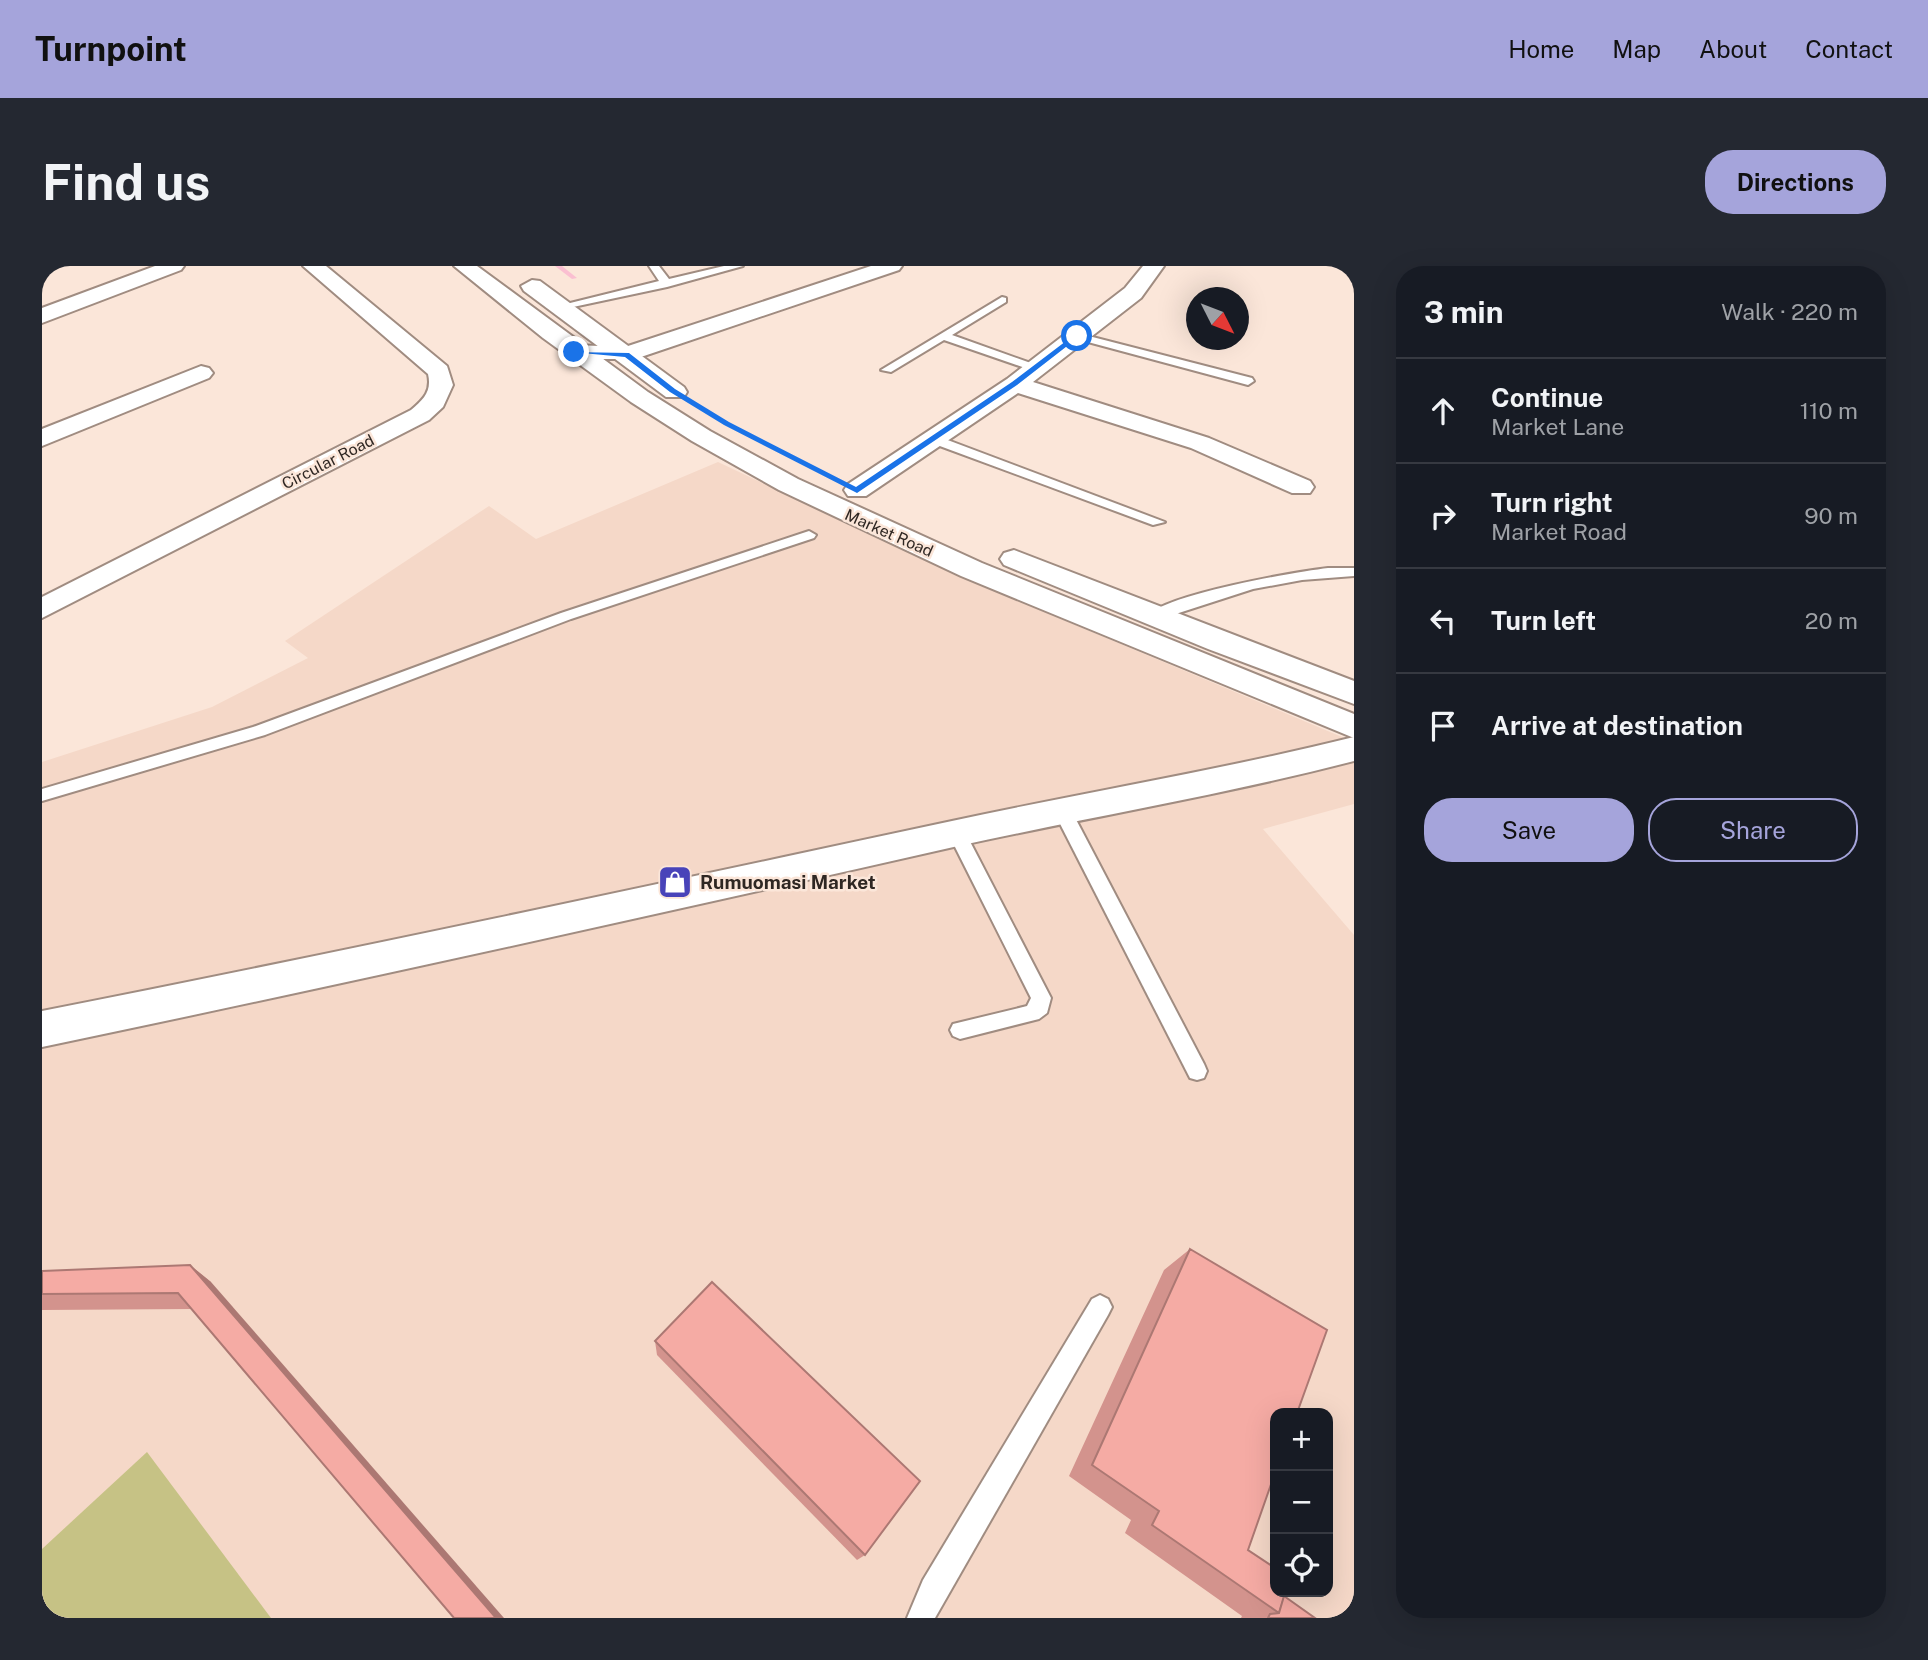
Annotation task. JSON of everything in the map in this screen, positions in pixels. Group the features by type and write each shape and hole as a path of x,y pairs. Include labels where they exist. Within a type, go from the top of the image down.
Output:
{"street":[{"path":"42,316 174,266"},
{"name":"Circular Road","path":"42,609 420,415 437,401 442,388 439,371 313,266"},
{"name":"Market Road","path":"464,266 574,352 701,436 825,505 960,566 1354,727"},
{"name":"Market Road","path":"506,266 673,390 727,424 857,490 973,542 1354,693"},
{"path":"574,352 626,355 892,266"},
{"path":"857,490 1015,384 1133,293 1154,266"},
{"path":"42,438 201,373"},
{"path":"1015,384 1200,443 1301,487"},
{"path":"42,1029 327,971 1062,810 1243,777 1354,749"}],"lane":[{"path":"654,266 667,284"},
{"path":"559,307 738,266"},
{"path":"887,370 1002,300"},
{"path":"944,336 1035,368"},
{"path":"1077,336 1248,381"},
{"path":"933,439 1158,522"},
{"path":"42,795 260,731 553,621 809,534"},
{"path":"1154,615 1219,591 1317,572 1354,572"},
{"path":"1062,810 1197,1071"},
{"path":"957,833 1041,998 1040,1007 1032,1013 960,1030"},
{"path":"921,1618 933,1590 1100,1307"}],"shaded area":[{"name":"Rumuomasi Market","path":"718,462 954,574 1354,742 1354,804 1263,829 1354,935 1354,1618 42,1618 42,762 212,707 308,658 285,641 489,506 536,539"},
{"path":"147,1452 271,1618 42,1618 42,1549"}],"building":[{"path":"1190,1249 1327,1330 1299,1408 1270,1408 1270,1487 1248,1550 1270,1565 1270,1597 1284,1597 1279,1613 1152,1525 1159,1511 1092,1465"},
{"path":"190,1265 496,1618 454,1618 178,1293 42,1294 42,1271"},
{"path":"712,1282 920,1481 865,1555 655,1341"},
{"path":"1285,1597 1315,1618 1268,1618 1270,1614 1279,1613"}],"waterway":[{"path":"558,266 574,278"}],"place":[{"name":"Rumuomasi Market","path":"675,882"}],"route":[{"path":"574,352 626,355 673,390 727,424 857,490 1015,384 1077,336"}]}
